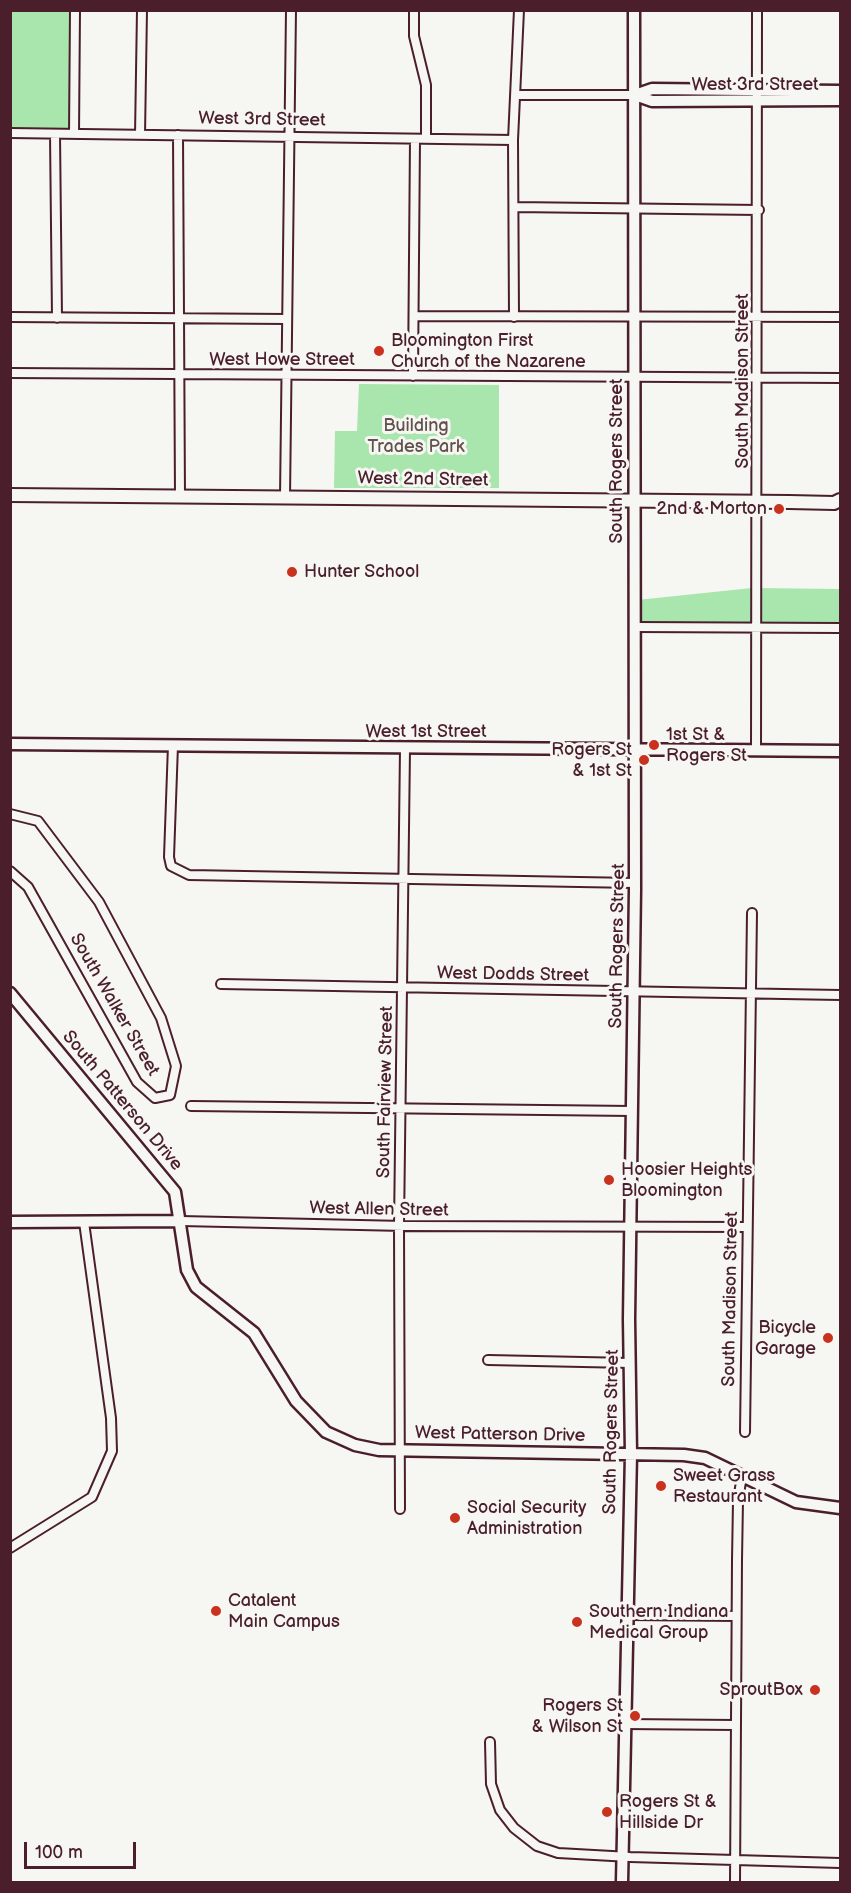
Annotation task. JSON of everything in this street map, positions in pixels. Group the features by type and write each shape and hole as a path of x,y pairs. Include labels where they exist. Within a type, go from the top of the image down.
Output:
{"main road":[{"name":"West 2nd Street","path":"10,495 838,503"}],"street":[{"path":"74,134 75,10"},
{"path":"140,135 142,10"},
{"path":"285,497 291,10"},
{"path":"414,10 414,36 426,85 426,139"},
{"path":"514,317 513,140 519,10"},
{"name":"South Rogers Street","path":"622,1882 631,1454 635,884 634,10"},
{"name":"South Madison Street","path":"756,751 759,210 757,10"},
{"name":"West 3rd Street","path":"516,95 635,95 652,89 840,100"},
{"name":"West 3rd Street","path":"758,96 840,91"},
{"name":"West 3rd Street","path":"10,133 513,140"},
{"path":"55,134 57,318"},
{"path":"178,135 180,497"},
{"path":"413,376 415,139"},
{"path":"514,207 759,210"},
{"path":"414,316 840,317"},
{"path":"10,317 287,319"},
{"name":"West Howe Street","path":"10,373 840,378"},
{"path":"635,627 840,628"},
{"name":"West 1st Street","path":"10,744 840,751"},
{"path":"173,745 169,857 171,866 189,874 635,884"},
{"name":"South Fairview Street","path":"400,1509 399,1226 405,749"},
{"name":"South Walker Street","path":"10,814 38,821 99,902 161,1017 176,1066 170,1095 155,1098 137,1082 28,887 10,871"},
{"name":"South Madison Street","path":"745,1432 752,914"},
{"name":"West Dodds Street","path":"220,984 840,995"},
{"name":"South Patterson Drive","path":"10,993 175,1192 187,1270 196,1287 254,1333 296,1401 317,1425 355,1446 400,1450"},
{"path":"191,1106 633,1110"},
{"name":"West Allen Street","path":"10,1222 181,1221 631,1229 747,1227"},
{"path":"10,1548 92,1497 110,1458 111,1418 84,1222"},
{"path":"488,1360 630,1363"},
{"name":"West Patterson Drive","path":"400,1450 631,1454 705,1458 796,1502 840,1508"},
{"path":"735,1882 736,1616 738,1501 742,1475"},
{"path":"628,1615 736,1616"},
{"path":"624,1724 735,1725"},
{"path":"490,1742 491,1784 500,1810 514,1828 537,1846 558,1852 622,1856 840,1863"}],"green space":[{"path":"11,11 74,11 73,129 11,128"},
{"name":"Building Trades Park","path":"359,384 499,385 499,488 334,488 335,431 357,431"},
{"path":"752,588 840,589 840,628 637,627 637,600"}],"place":[{"name":"Bloomington First Church of the Nazarene","path":"379,351"},
{"name":"2nd & Morton","path":"779,509"},
{"name":"Hunter School","path":"292,572"},
{"name":"1st St & Rogers St","path":"654,745"},
{"name":"Rogers St & 1st St","path":"644,760"},
{"name":"Hoosier Heights Bloomington","path":"609,1180"},
{"name":"Bicycle Garage","path":"828,1338"},
{"name":"Sweet Grass Restaurant","path":"661,1486"},
{"name":"Social Security Administration","path":"455,1518"},
{"name":"Catalent Main Campus","path":"216,1611"},
{"name":"Southern Indiana Medical Group","path":"577,1622"},
{"name":"SproutBox","path":"815,1690"},
{"name":"Rogers St & Wilson St","path":"635,1716"},
{"name":"Rogers St & Hillside Dr","path":"607,1812"}]}
